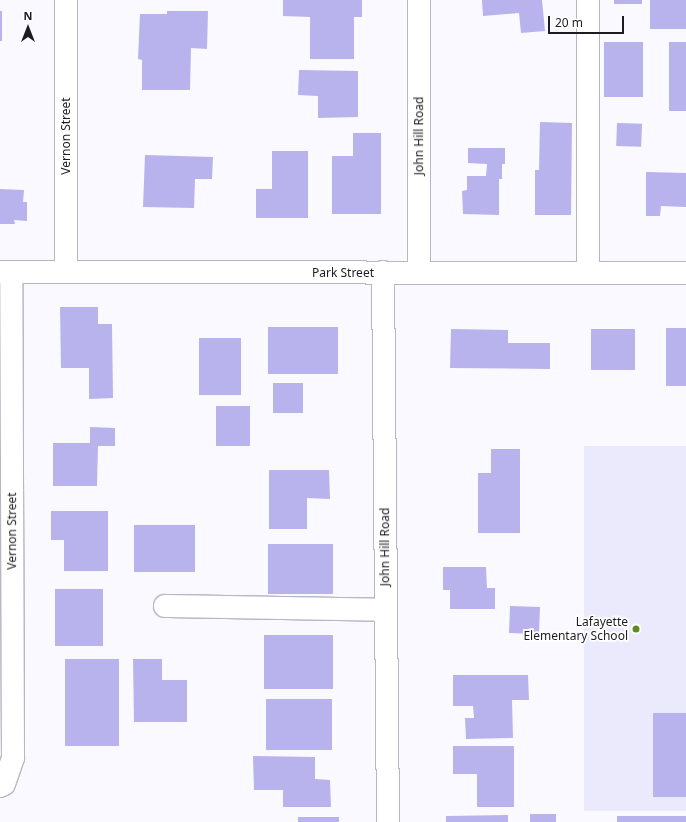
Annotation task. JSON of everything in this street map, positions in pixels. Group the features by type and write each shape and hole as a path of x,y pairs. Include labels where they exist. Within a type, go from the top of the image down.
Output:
{"street":[{"name":"Vernon Street","path":"66,0 66,272"},
{"name":"John Hill Road","path":"418,0 419,272"},
{"path":"588,0 588,273"},
{"name":"Vernon Street","path":"0,786 4,784 13,758 6,272"},
{"name":"Park Street","path":"6,272 686,273"},
{"name":"John Hill Road","path":"383,272 388,822"},
{"path":"165,606 386,610"}],"shaded area":[{"name":"Lafayette Elementary School","path":"584,446 686,446 686,811 584,811"}],"building":[{"path":"283,0 362,0 362,17 354,17 354,59 310,59 310,17 283,16"},
{"path":"482,0 542,0 545,31 521,33 519,13 483,16"},
{"path":"614,0 642,0 642,4 614,4"},
{"path":"650,0 686,0 686,29 650,29"},
{"path":"0,11 2,11 2,41 0,41"},
{"path":"167,11 208,11 207,49 191,48 190,90 142,90 142,60 138,59 140,14 167,14"},
{"path":"604,42 643,42 643,97 604,97"},
{"path":"669,42 686,42 686,111 669,111"},
{"path":"299,70 358,71 358,117 318,118 318,96 298,95"},
{"path":"540,122 572,123 571,215 535,215 535,170 539,170"},
{"path":"617,123 642,124 641,147 616,146"},
{"path":"353,133 381,133 381,214 332,214 332,156 353,156"},
{"path":"468,148 505,148 505,164 502,164 502,179 499,179 499,215 463,214 462,191 467,190 467,176 486,176 487,164 468,163"},
{"path":"272,151 308,151 308,218 256,218 256,189 272,189"},
{"path":"145,155 213,157 212,179 195,179 194,208 143,207"},
{"path":"646,172 686,173 686,207 661,206 660,216 646,216"},
{"path":"0,189 24,190 23,202 27,202 27,221 14,220 15,224 0,224"},
{"path":"60,307 98,307 98,324 112,324 113,398 89,399 89,368 61,368"},
{"path":"268,327 338,327 338,374 268,374"},
{"path":"666,328 686,328 686,386 666,386"},
{"path":"451,329 508,330 508,343 550,343 550,369 450,368"},
{"path":"591,329 635,329 635,370 591,370"},
{"path":"199,338 241,338 241,395 199,395"},
{"path":"273,383 303,383 303,413 273,413"},
{"path":"216,406 250,406 250,446 216,446"},
{"path":"90,427 115,428 115,446 98,446 97,486 53,486 53,443 90,443"},
{"path":"491,449 520,449 520,533 478,533 478,473 491,473"},
{"path":"269,470 329,470 330,499 307,498 307,529 269,529"},
{"path":"51,511 108,511 108,571 64,571 64,540 51,540"},
{"path":"134,525 195,525 195,572 134,572"},
{"path":"268,544 333,544 333,594 268,594"},
{"path":"443,567 486,567 487,588 495,588 495,609 450,609 450,590 443,590"},
{"path":"55,589 103,589 103,646 55,646"},
{"path":"510,606 540,607 539,634 509,633"},
{"path":"264,635 333,635 333,689 264,689"},
{"path":"65,659 119,659 119,746 65,746"},
{"path":"133,659 162,659 162,680 187,680 187,722 134,722"},
{"path":"453,675 528,675 529,700 512,700 513,738 466,739 465,718 474,718 473,706 453,706"},
{"path":"266,699 332,699 332,750 266,750"},
{"path":"653,713 686,713 686,797 653,797"},
{"path":"453,746 514,746 514,807 477,807 477,774 453,774"},
{"path":"253,756 315,757 315,779 330,780 331,807 283,807 283,790 254,790"},
{"path":"530,814 556,814 556,822 530,822"},
{"path":"508,815 508,822 446,822 446,816"},
{"path":"617,816 686,816 686,822 617,822"},
{"path":"298,817 339,817 339,822 298,822"}],"place":[{"name":"Lafayette Elementary School","path":"636,629"}]}
